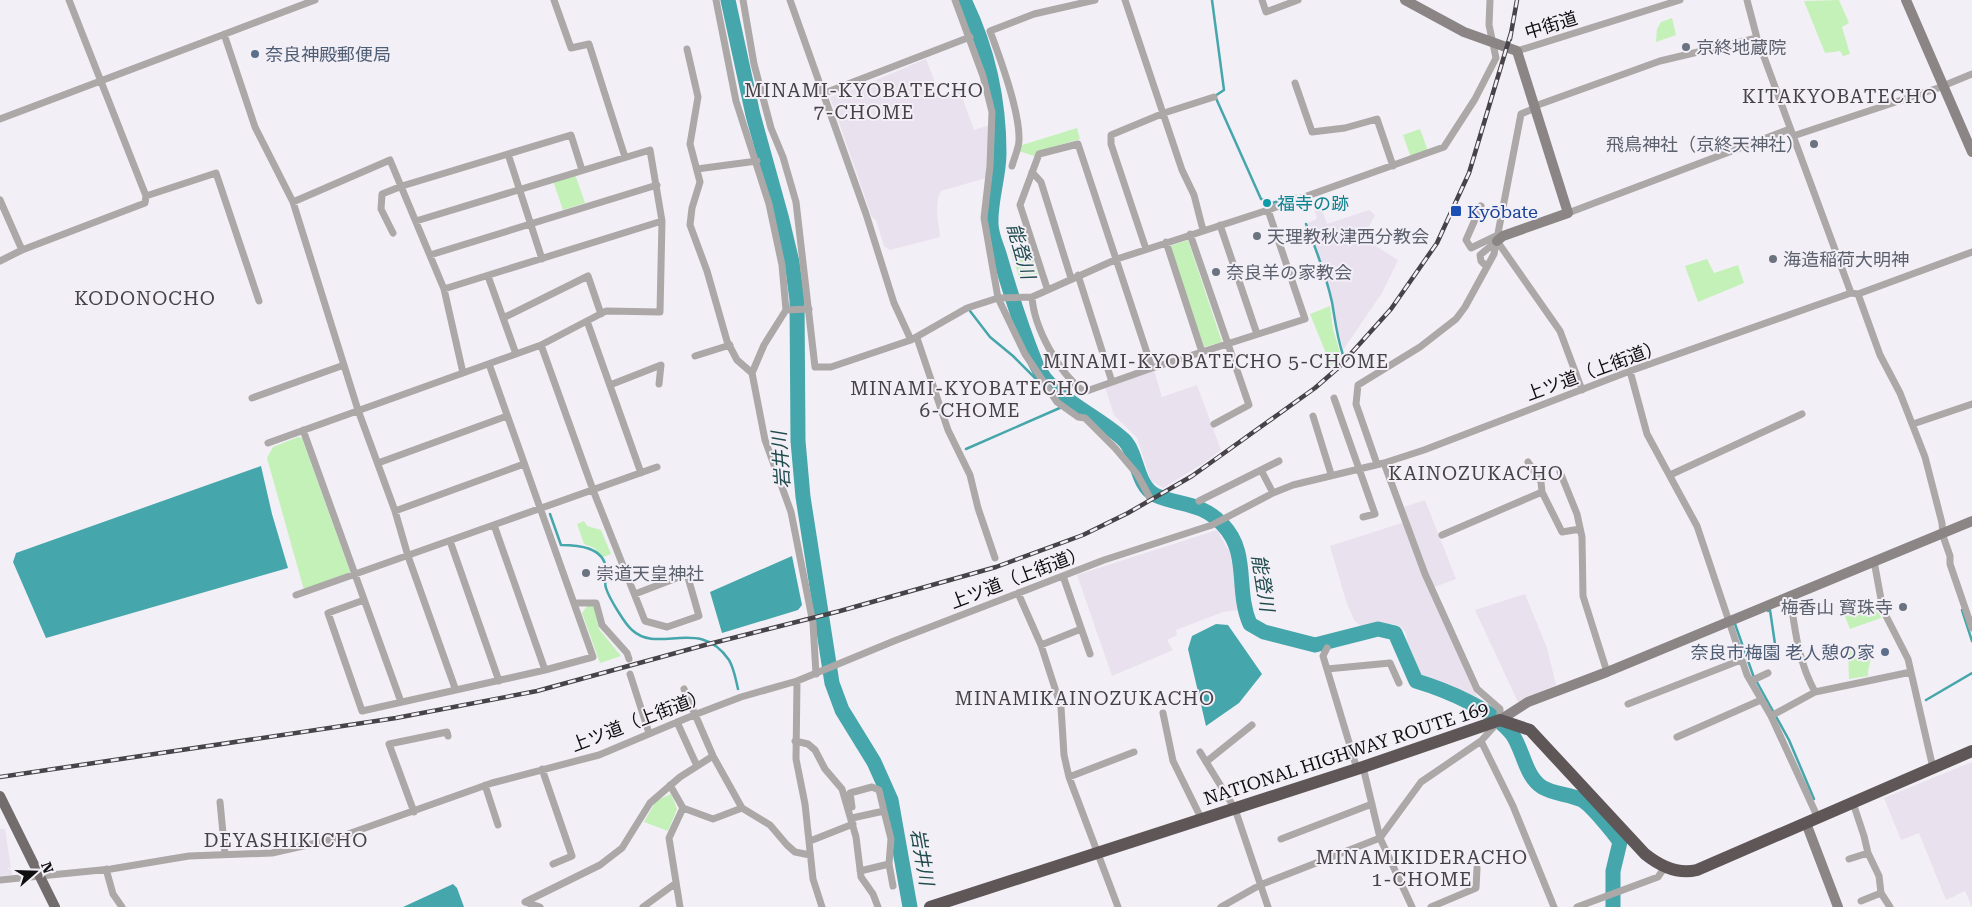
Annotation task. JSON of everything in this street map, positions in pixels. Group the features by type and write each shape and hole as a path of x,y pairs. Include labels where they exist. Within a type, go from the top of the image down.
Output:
{"highway":[{"name":"NATIONAL HIGHWAY ROUTE 169","path":"930,907 1096,852 1202,820 1500,720 1530,730 1645,854 1665,867 1680,872 1697,870 1972,751"}],"main road":[{"path":"0,796 55,907"}],"street":[{"path":"0,261 22,250 145,203 146,196 69,0"},
{"path":"0,119 315,0"},
{"path":"554,0 571,48 589,44 626,157"},
{"path":"716,0 736,101 770,204 782,265 788,310 764,345 752,373 765,440 791,512 813,623 816,674"},
{"path":"743,0 754,64 771,128 783,157 796,202 800,256 815,367 831,367 914,339 967,308 1001,298 1032,297 1047,288 1117,259 1268,210 1444,147 1475,99 1496,58 1489,25 1490,0"},
{"path":"790,0 866,214 894,303 914,339 948,430 970,475 978,508 995,558"},
{"path":"955,0 984,76 992,112 990,166 984,218 1001,298 1025,354 1057,402 1078,416 1085,418 1115,448 1137,474 1150,498"},
{"path":"1012,166 1019,140 1006,76 990,31 1034,14 1095,0"},
{"path":"1125,0 1182,170 1194,195 1203,230"},
{"path":"1262,0 1266,12 1298,0"},
{"path":"1405,0 1464,32 1517,51 1568,213"},
{"name":"中街道","path":"1517,51 1658,3 1680,0"},
{"path":"1747,0 1757,38 1854,294 1880,355 1900,393 1913,424 1927,464 1942,532 1950,556 1950,564 1972,628"},
{"path":"1906,0 1972,152"},
{"path":"224,34 255,127 293,202 358,410 395,510 408,556 455,688"},
{"path":"822,94 970,37"},
{"path":"1500,720 1500,709 1477,689 1425,574 1356,404 1358,385 1420,347 1456,319 1494,254 1521,114 1660,60 1757,38"},
{"path":"687,49 698,97 690,144 700,182 692,208 690,225 707,271 730,345 738,360 752,373"},
{"path":"1793,136 1972,74"},
{"path":"1295,83 1312,132 1345,128 1377,119 1393,166"},
{"path":"1146,249 1111,144 1111,135 1164,113 1214,97"},
{"path":"1481,206 1465,243 1471,248 1790,128"},
{"path":"393,233 381,209 382,194 402,186 571,135 582,170"},
{"path":"1047,288 1020,205 1039,154 1078,144 1152,368"},
{"path":"268,443 541,345 606,311 660,312 662,221 650,150 416,221"},
{"path":"508,154 542,259"},
{"path":"293,202 390,160 444,290 463,373"},
{"path":"697,169 757,161"},
{"path":"1032,172 1041,182 1112,382"},
{"path":"146,196 216,173 259,301"},
{"path":"430,256 656,185"},
{"path":"0,200 22,250"},
{"path":"1032,297 1033,313 1061,369 1084,392 1305,319 1268,210"},
{"path":"444,290 662,221"},
{"path":"1220,225 1257,334"},
{"path":"1190,234 1249,405 1214,424"},
{"path":"1487,267 1481,261 1480,255 1498,238"},
{"path":"1498,238 1560,331 1582,390"},
{"path":"1166,242 1202,352"},
{"name":"上ツ道（上街道）","path":"0,880 40,878 189,856 272,853 334,839 388,818 414,812 485,785 599,755 694,715 742,697 816,674 894,640 1063,576 1213,524 1273,493 1331,474 1380,463 1424,450 1630,371 1972,252"},
{"path":"488,276 516,354"},
{"path":"503,318 588,276 601,314"},
{"path":"788,310 807,309"},
{"path":"587,321 641,473"},
{"path":"541,345 593,490 645,621 667,627 700,616 686,574 635,594"},
{"path":"695,356 730,345"},
{"path":"364,600 328,613 362,711 455,688 499,681 593,657 489,364"},
{"path":"252,398 344,365"},
{"path":"610,384 661,365 659,384"},
{"path":"1630,371 1647,434 1697,526 1746,675 1771,716 1812,821 1838,907"},
{"path":"1334,398 1360,467 1375,514 1363,517"},
{"path":"1913,424 1972,404"},
{"path":"1670,475 1802,414"},
{"path":"378,463 507,416"},
{"path":"1314,416 1331,474"},
{"path":"303,430 401,702"},
{"path":"1199,501 1279,461"},
{"path":"1528,462 1562,532 1580,529"},
{"path":"395,510 524,464"},
{"path":"296,595 657,467"},
{"path":"1261,470 1273,493"},
{"path":"1560,472 1576,512 1582,537 1583,596 1607,672"},
{"path":"1442,535 1542,489"},
{"path":"1221,907 1260,885 1380,838 1421,782 1481,741 1500,720 1528,702 1607,672 1972,521"},
{"path":"494,525 545,670"},
{"path":"450,541 499,681"},
{"path":"1874,561 1883,610 1890,628 1905,651 1911,672 1933,768"},
{"path":"1063,576 1090,654"},
{"path":"1018,593 1041,645 1061,707 1064,755 1069,777 1118,907"},
{"path":"1790,596 1798,652 1805,674 1815,692"},
{"path":"574,603 596,603 602,625 628,653 629,659"},
{"path":"1041,645 1081,630"},
{"path":"1327,648 1323,656 1372,804 1380,838 1412,907"},
{"path":"1628,704 1741,660"},
{"path":"1327,670 1390,663 1398,683"},
{"path":"1771,716 1815,692 1911,672"},
{"path":"1751,681 1768,673"},
{"path":"630,674 649,734"},
{"path":"797,681 795,741 810,841 812,879 822,907"},
{"path":"684,689 713,756 742,808 770,825 795,852 810,855"},
{"path":"1677,738 1761,700"},
{"path":"1163,713 1173,761 1202,820"},
{"path":"677,722 696,766"},
{"path":"1206,762 1252,725"},
{"path":"414,812 389,744 447,732 448,736"},
{"path":"795,741 808,744 815,750 825,770 842,789 850,809 860,871 878,907"},
{"path":"1481,741 1513,806 1554,907"},
{"path":"1069,777 1134,752"},
{"path":"1200,752 1235,808 1268,907"},
{"path":"540,907 525,902 600,865 622,848 650,803 670,785 713,756"},
{"path":"542,769 572,856 553,864"},
{"path":"485,785 498,825"},
{"path":"670,785 683,808 713,819 742,808"},
{"path":"850,809 853,807 850,793 872,787 879,790 891,839 889,864 893,886"},
{"path":"220,802 225,854"},
{"path":"1852,803 1868,853 1879,876 1882,893 1890,907"},
{"path":"1280,839 1372,804"},
{"path":"680,907 670,838 683,808"},
{"path":"810,841 852,821 884,811"},
{"path":"1849,859 1868,853"},
{"path":"860,871 889,864"},
{"path":"1577,907 1658,877 1665,867"},
{"path":"1431,907 1476,888 1477,868"},
{"path":"106,869 113,894 122,907"},
{"path":"643,907 676,883"},
{"path":"1861,900 1882,893"}],"shaded area":[{"path":"926,59 941,98 960,91 974,130 989,125 989,155 986,178 941,191 938,198 937,212 940,237 890,250 884,246 876,220 872,217 830,97 857,88"},
{"path":"1321,207 1327,224 1369,210 1375,215 1363,238 1398,260 1382,293 1343,350 1325,274 1307,223 1317,219 1314,209"},
{"path":"1154,370 1162,397 1197,385 1221,450 1204,463 1163,488 1151,481 1137,438 1114,415 1105,387"},
{"path":"1425,500 1456,579 1429,589 1477,696 1496,711 1490,714 1444,689 1440,684 1419,679 1412,669 1406,633 1401,627 1393,624 1364,629 1354,620 1346,601 1330,546 1408,521 1404,507"},
{"path":"1217,530 1236,563 1238,610 1223,612 1176,630 1177,635 1167,640 1173,650 1112,676 1077,575"},
{"path":"1525,594 1547,648 1556,685 1518,702 1475,610"},
{"path":"1972,762 1972,907 1965,891 1946,900 1919,833 1901,840 1884,798"},
{"path":"0,829 5,829 12,875 0,876"}],"green space":[{"path":"1839,0 1849,23 1842,27 1850,54 1843,56 1840,51 1825,53 1804,1"},
{"path":"1672,18 1676,35 1656,42 1657,29 1661,22"},
{"path":"1077,128 1080,139 1036,152 1035,156 1018,151 1019,146"},
{"path":"1420,129 1428,151 1411,158 1403,135"},
{"path":"575,174 585,203 563,210 553,181"},
{"path":"1188,240 1222,342 1204,347 1170,246"},
{"path":"1028,245 1038,274 1020,280 1010,250"},
{"path":"1707,259 1714,273 1738,265 1744,283 1698,302 1685,266"},
{"path":"1330,306 1333,329 1341,356 1331,366 1310,314"},
{"path":"298,437 302,438 351,574 304,590 267,458 273,447"},
{"path":"584,521 587,526 601,530 611,554 603,557 594,548 584,544 577,524"},
{"path":"1877,603 1881,618 1850,629 1844,614"},
{"path":"587,606 594,606 599,629 621,656 600,663 582,613"},
{"path":"1873,643 1868,676 1849,679 1848,650"},
{"path":"671,794 677,809 668,831 644,822 656,801"}],"water":[{"path":"261,466 272,514 288,568 46,638 13,562 16,553"},
{"path":"792,556 802,605 798,610 722,633 710,592"},
{"path":"1216,624 1228,625 1262,674 1239,703 1206,726 1188,649 1192,636"},
{"path":"453,884 457,888 464,907 403,907"}],"waterway":[{"name":"岩井川","path":"728,0 753,115 792,262 797,300 798,441 803,497 832,683 842,710 874,762 891,800 910,907"},
{"name":"能登川","path":"964,0 985,55 997,113 999,153 992,206 992,232 1021,324 1036,364 1043,376 1052,387 1124,440 1129,446 1144,484 1155,495 1198,508 1215,517 1223,525 1231,536 1236,548 1243,598 1250,624 1264,632 1315,645 1378,629 1395,633 1416,681 1468,702 1493,716 1503,725 1516,740 1528,769 1536,782 1556,793 1582,800 1608,826 1620,842 1613,871 1613,907"},
{"path":"1212,0 1224,90 1215,96 1261,199 1272,203 1296,196"},
{"path":"1306,224 1327,282 1343,355"},
{"path":"970,311 990,337 1013,356 1043,386"},
{"path":"966,449 1062,407"},
{"path":"550,514 561,545 582,547 601,556 606,569 605,584 608,592 621,617 632,630 643,637 654,639 692,638 705,640 717,647 729,660 735,674 738,689"},
{"path":"1768,611 1770,610 1775,644"},
{"path":"1962,610 1972,641"},
{"path":"1735,624 1753,675 1789,740 1814,799"},
{"path":"1926,700 1972,673"}],"railway":[{"path":"1510,39 1517,0"},
{"path":"0,777 396,718 537,691 705,645 840,611 996,567 1083,535 1128,513 1192,476 1315,388 1338,368 1391,309 1437,243 1469,173 1511,33"}],"place":[{"name":"京終地蔵院","path":"1686,47"},
{"name":"奈良神殿郵便局","path":"255,54"},
{"name":"飛鳥神社（京終天神社）","path":"1814,144"},
{"name":"福寺の跡","path":"1267,203"},
{"name":"Kyōbate","path":"1456,211"},
{"name":"天理教秋津西分教会","path":"1257,236"},
{"name":"海造稲荷大明神","path":"1773,259"},
{"name":"奈良羊の家教会","path":"1216,272"},
{"name":"崇道天皇神社","path":"586,573"},
{"name":"梅香山 寳珠寺","path":"1903,607"},
{"name":"奈良市梅園 老人憩の家","path":"1885,652"}],"district":[{"name":"KITAKYOBATECHO","path":"1840,96"},
{"name":"MINAMI-KYOBATECHO 7-CHOME","path":"864,101"},
{"name":"KODONOCHO","path":"145,298"},
{"name":"MINAMI-KYOBATECHO 5-CHOME","path":"1216,361"},
{"name":"MINAMI-KYOBATECHO 6-CHOME","path":"970,399"},
{"name":"KAINOZUKACHO","path":"1476,473"},
{"name":"MINAMIKAINOZUKACHO","path":"1085,698"},
{"name":"DEYASHIKICHO","path":"286,840"},
{"name":"MINAMIKIDERACHO 1-CHOME","path":"1422,868"}]}
